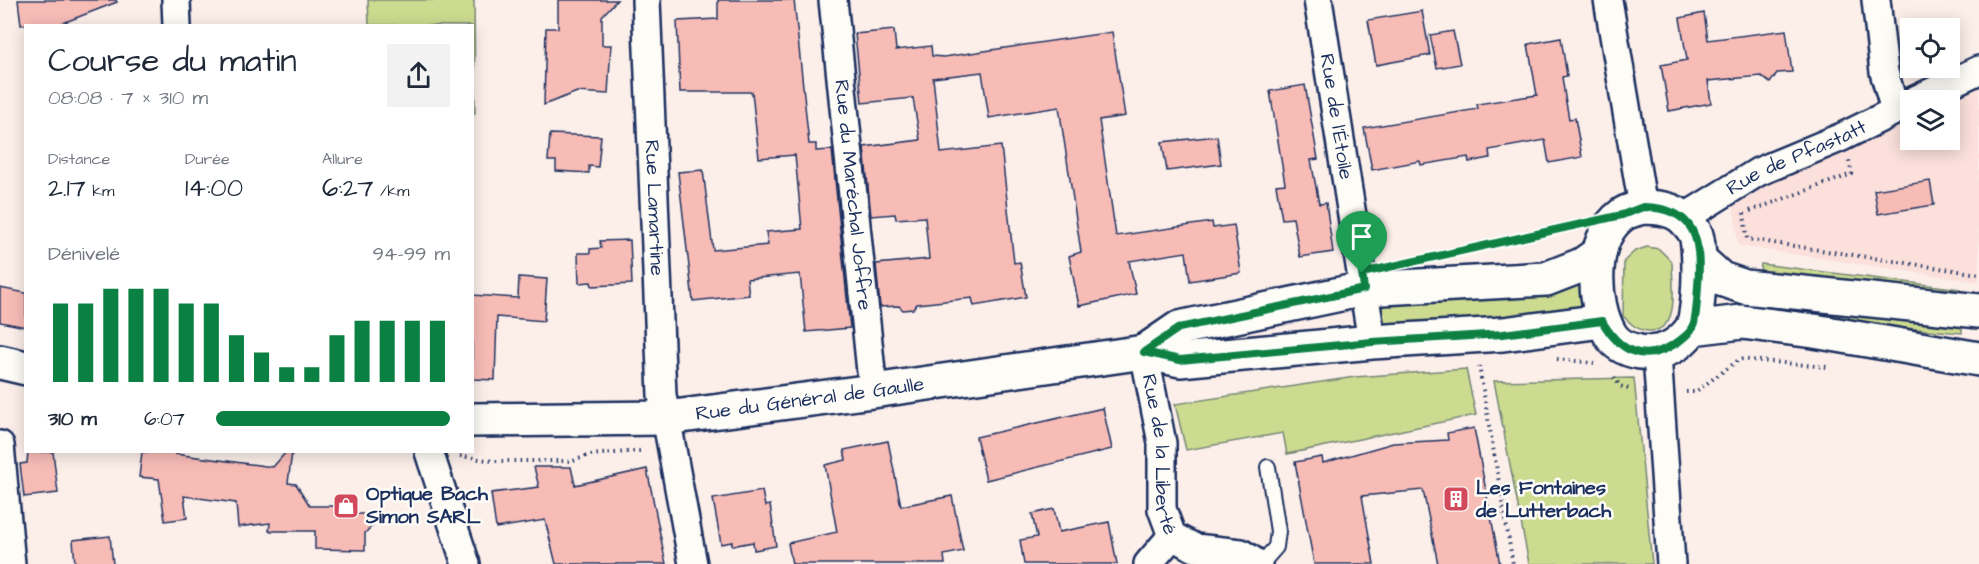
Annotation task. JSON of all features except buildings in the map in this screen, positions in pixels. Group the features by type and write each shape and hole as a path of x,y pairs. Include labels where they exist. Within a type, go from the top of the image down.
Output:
{"main road":[{"path":"1692,328 1700,260 1695,234 1684,218 1661,207 1632,211 1607,231 1599,253 1598,289 1602,321 1613,340 1629,351 1657,354 1676,343 1692,328 1742,322 1814,331 1979,359"},
{"name":"Rue du Général de Gaulle","path":"1144,352 1179,328 1364,289 1546,279 1582,265 1599,253"},
{"path":"1700,260 1721,279 1745,287 1979,311"},
{"name":"Rue du Général de Gaulle","path":"474,420 666,418 1144,352 1180,360 1372,342 1503,334 1602,321"},
{"path":"0,363 24,368"}],"street":[{"path":"176,0 177,24"},
{"name":"Rue Lamartine","path":"646,0 662,394 693,564"},
{"name":"Rue du Maréchal Joffre","path":"833,0 873,391"},
{"name":"Rue de l'Étoile","path":"1318,0 1372,342"},
{"path":"1608,0 1632,211"},
{"path":"1876,0 1884,72 1900,94"},
{"name":"Rue de Pfastatt","path":"1937,90 1979,70"},
{"name":"Rue de Pfastatt","path":"1684,218 1781,160 1842,137 1900,108"},
{"name":"Rue de la Liberté","path":"1144,352 1162,443 1162,509 1172,536 1195,548 1241,553 1260,564"},
{"path":"1657,354 1671,564"},
{"path":"0,445 11,564"},
{"path":"441,453 466,564"},
{"path":"1148,564 1172,536"}],"lane":[{"path":"1260,564 1276,547 1278,531 1268,468"}],"path":[{"path":"1744,213 1852,174 1842,137"},
{"path":"1733,187 1744,213 1748,239 1979,274"},
{"path":"1454,252 1632,211"},
{"path":"1740,359 1833,368"},
{"path":"1478,363 1513,564"},
{"path":"441,453 492,461 573,460"}],"shaded area":[{"path":"1979,80 1979,282 1738,246 1733,201 1900,118 1900,150 1960,150 1960,90 1958,90"}],"green space":[{"path":"368,0 474,0 475,113 474,24 369,24"},
{"path":"1647,247 1659,249 1672,262 1673,304 1671,314 1661,328 1651,331 1636,327 1623,316 1624,261 1635,251"},
{"path":"1761,264 1960,289 1960,293 1759,279"},
{"path":"1585,273 1583,310 1384,329 1378,297"},
{"path":"1758,300 1962,320 1962,333 1757,315"},
{"path":"1466,369 1476,415 1287,454 1283,433 1186,450 1175,404 1355,377"},
{"path":"1634,378 1652,564 1529,564 1494,381"}],"place":[{"name":"Les Fontaines de Lutterbach","path":"1456,499"},
{"name":"Optique Bach Simon SARL","path":"346,506"}],"route":[{"path":"1643,207 1661,207 1684,218 1695,234 1700,260 1697,301 1692,328 1676,343 1657,354 1629,351 1613,340 1602,321 1503,334 1372,342 1180,360 1144,352 1179,328 1364,289 1362,273 1622,215 1643,207"}]}
